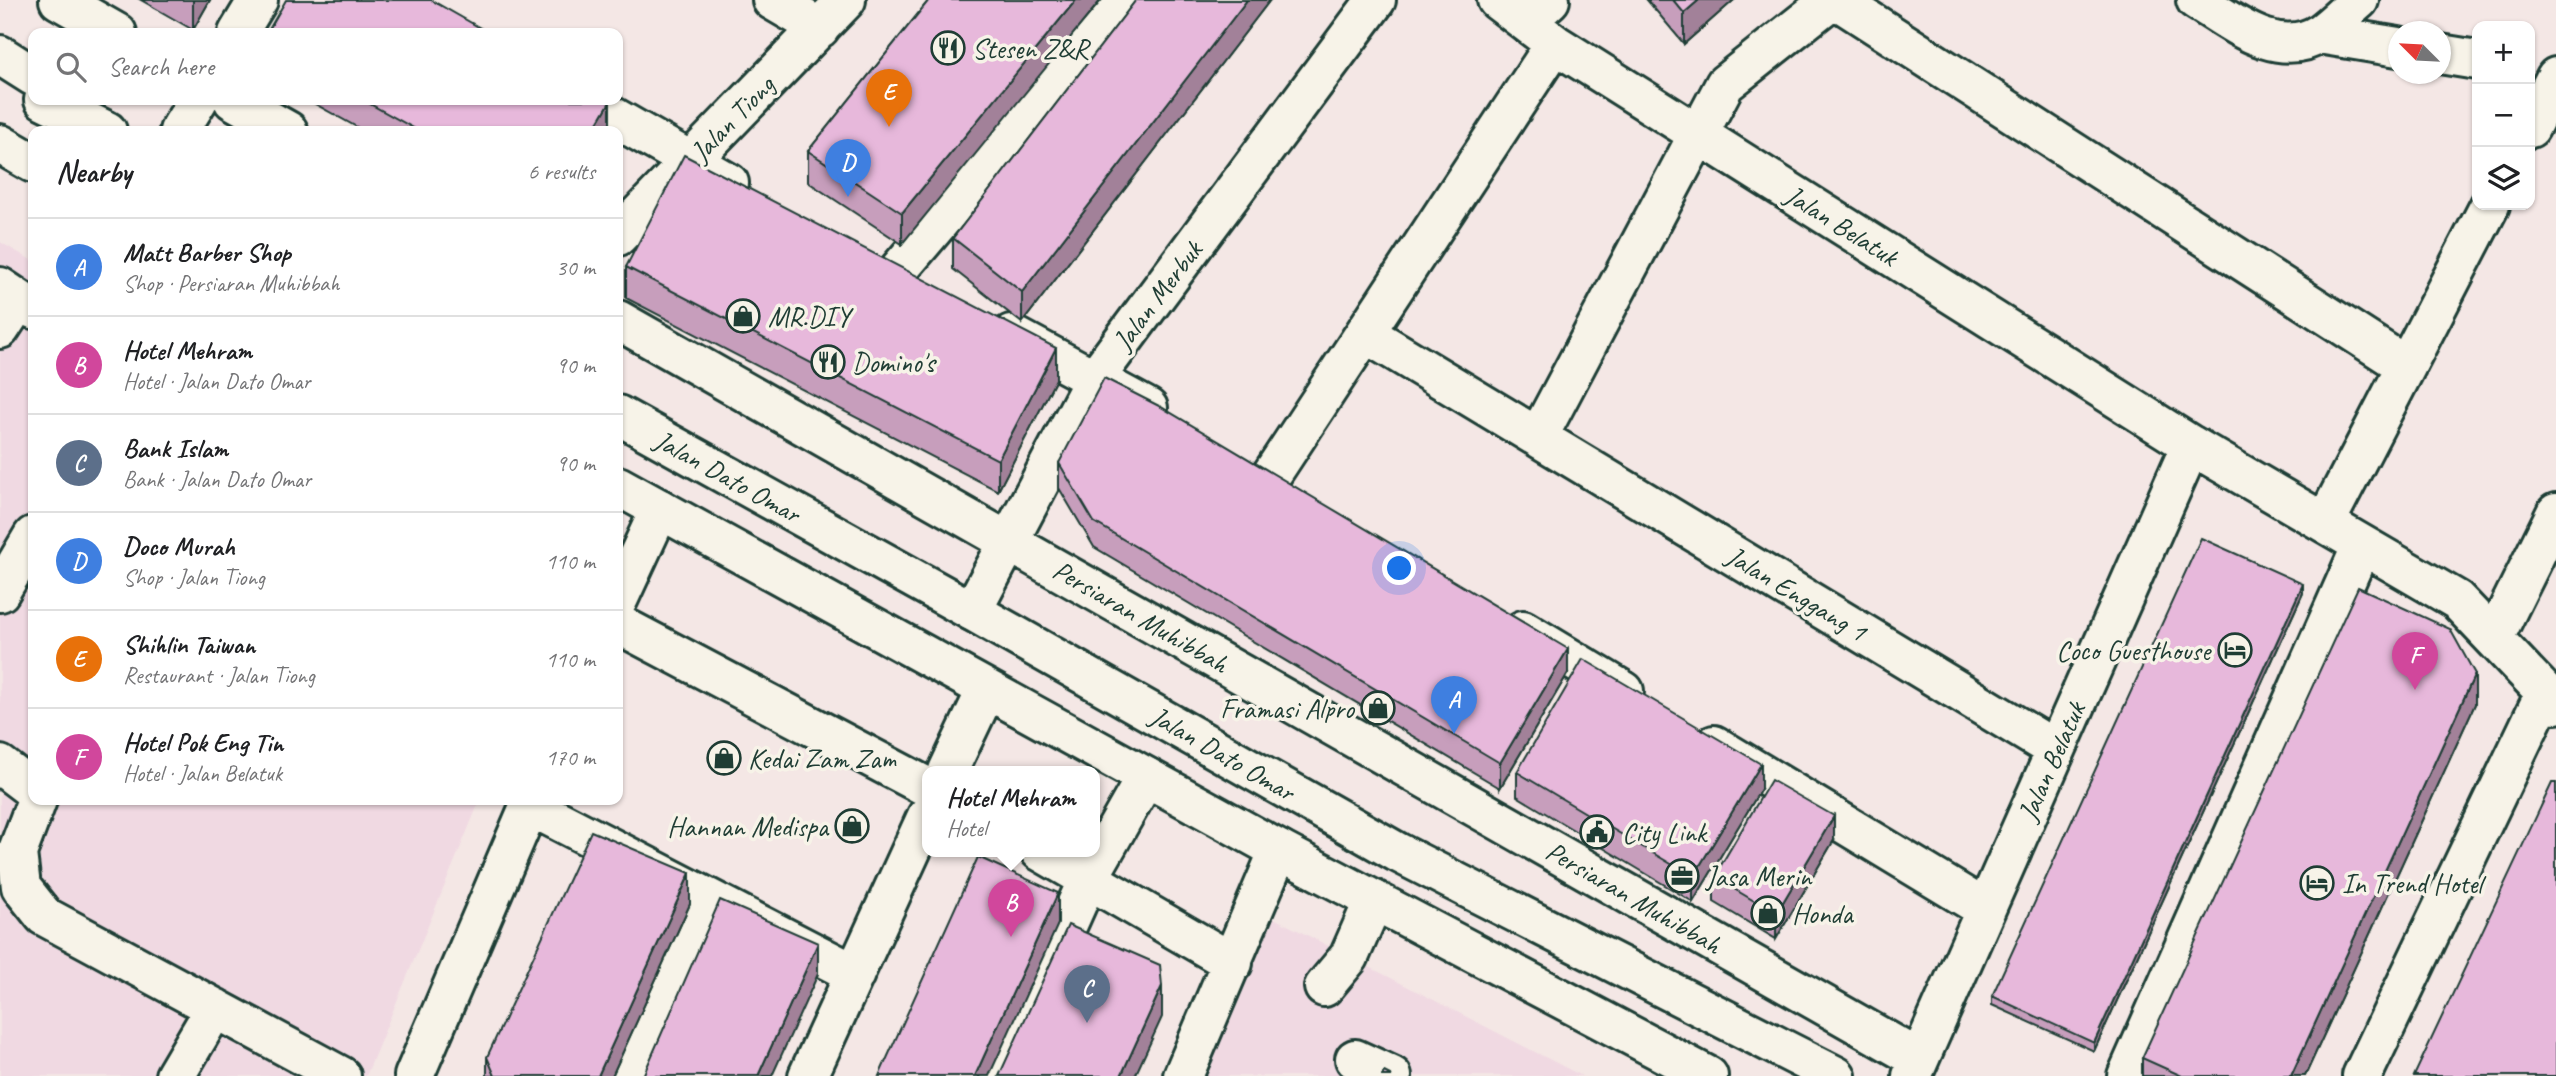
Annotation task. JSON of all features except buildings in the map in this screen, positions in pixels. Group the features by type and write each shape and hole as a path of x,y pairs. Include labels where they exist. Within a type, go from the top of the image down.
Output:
{"main road":[{"path":"59,0 108,28"},
{"path":"240,28 258,0"},
{"path":"772,0 820,27"},
{"name":"Jalan Tiong","path":"623,231 846,0"},
{"path":"896,273 1128,0"},
{"name":"Jalan Merbuk","path":"972,611 1095,378 1376,0"},
{"path":"1538,438 1726,84 1831,0"},
{"path":"1837,0 2406,366"},
{"path":"2196,0 2252,35 2283,44 2319,34 2388,45"},
{"path":"2319,34 2359,0"},
{"name":"Jalan Belatuk","path":"1524,7 1555,44 2191,445 2457,600 2551,699"},
{"path":"1270,477 1555,44"},
{"path":"0,55 28,73"},
{"path":"2451,56 2472,59"},
{"path":"2535,70 2556,75 2535,118"},
{"path":"0,75 28,91"},
{"path":"54,105 97,126"},
{"path":"79,105 113,126"},
{"path":"182,126 195,105"},
{"path":"242,105 279,126"},
{"path":"593,105 762,201"},
{"path":"2325,523 2487,210"},
{"path":"859,253 931,291"},
{"path":"978,316 1177,424"},
{"name":"Persiaran Muhibbah","path":"623,323 1009,541 1915,1068"},
{"name":"Jalan Enggang 1","path":"1365,333 2056,750"},
{"name":"Jalan Dato Omar","path":"623,418 972,611 1396,852 1836,1076"},
{"name":"Jalan Belatuk","path":"1915,1068 2191,445"},
{"path":"1235,457 1306,499"},
{"name":"Jalan Dato Omar","path":"623,488 986,691 1279,850 1708,1076"},
{"path":"623,589 660,509"},
{"path":"2494,638 2556,513"},
{"path":"0,592 28,544"},
{"path":"2127,1076 2362,545"},
{"path":"1497,614 1651,707"},
{"path":"623,627 922,785"},
{"path":"950,766 986,691"},
{"path":"2362,1076 2551,699"},
{"path":"1687,729 1985,909"},
{"path":"0,765 28,786"},
{"path":"1000,1076 1088,878 1146,777"},
{"path":"35,805 17,853 21,887 44,916 341,1076"},
{"path":"414,1076 530,805"},
{"path":"535,805 707,899 855,974"},
{"path":"808,1076 922,827"},
{"path":"1183,1076 1279,850"},
{"path":"1051,857 1233,963"},
{"path":"629,1076 707,899"},
{"path":"1324,987 1349,957 1374,900"},
{"path":"174,1076 215,1008"},
{"path":"1355,1059 1392,1076"}],"shaded area":[{"path":"0,242 28,258 28,805 478,805 366,1076 0,1076"},
{"path":"1264,913 1582,1076 1188,1076"}],"place":[{"name":"Stesen Z&R","path":"948,48"},
{"name":"Shihlin Taiwan","path":"889,127"},
{"name":"Doco Murah","path":"848,197"},
{"name":"MR.DIY","path":"743,316"},
{"name":"Domino's","path":"828,362"},
{"name":"Coco Guesthouse","path":"2235,650"},
{"name":"Hotel Pok Eng Tin","path":"2415,690"},
{"name":"Framasi Alpro","path":"1378,708"},
{"name":"Matt Barber Shop","path":"1454,734"},
{"name":"Kedai Zam Zam","path":"724,758"},
{"name":"Hannan Medispa","path":"852,826"},
{"name":"City Link","path":"1597,832"},
{"name":"Jasa Merin","path":"1682,876"},
{"name":"In Trend Hotel","path":"2317,883"},
{"name":"Honda","path":"1768,913"},
{"name":"Hotel Mehram","path":"1011,937"},
{"name":"Bank Islam","path":"1087,1023"}]}
